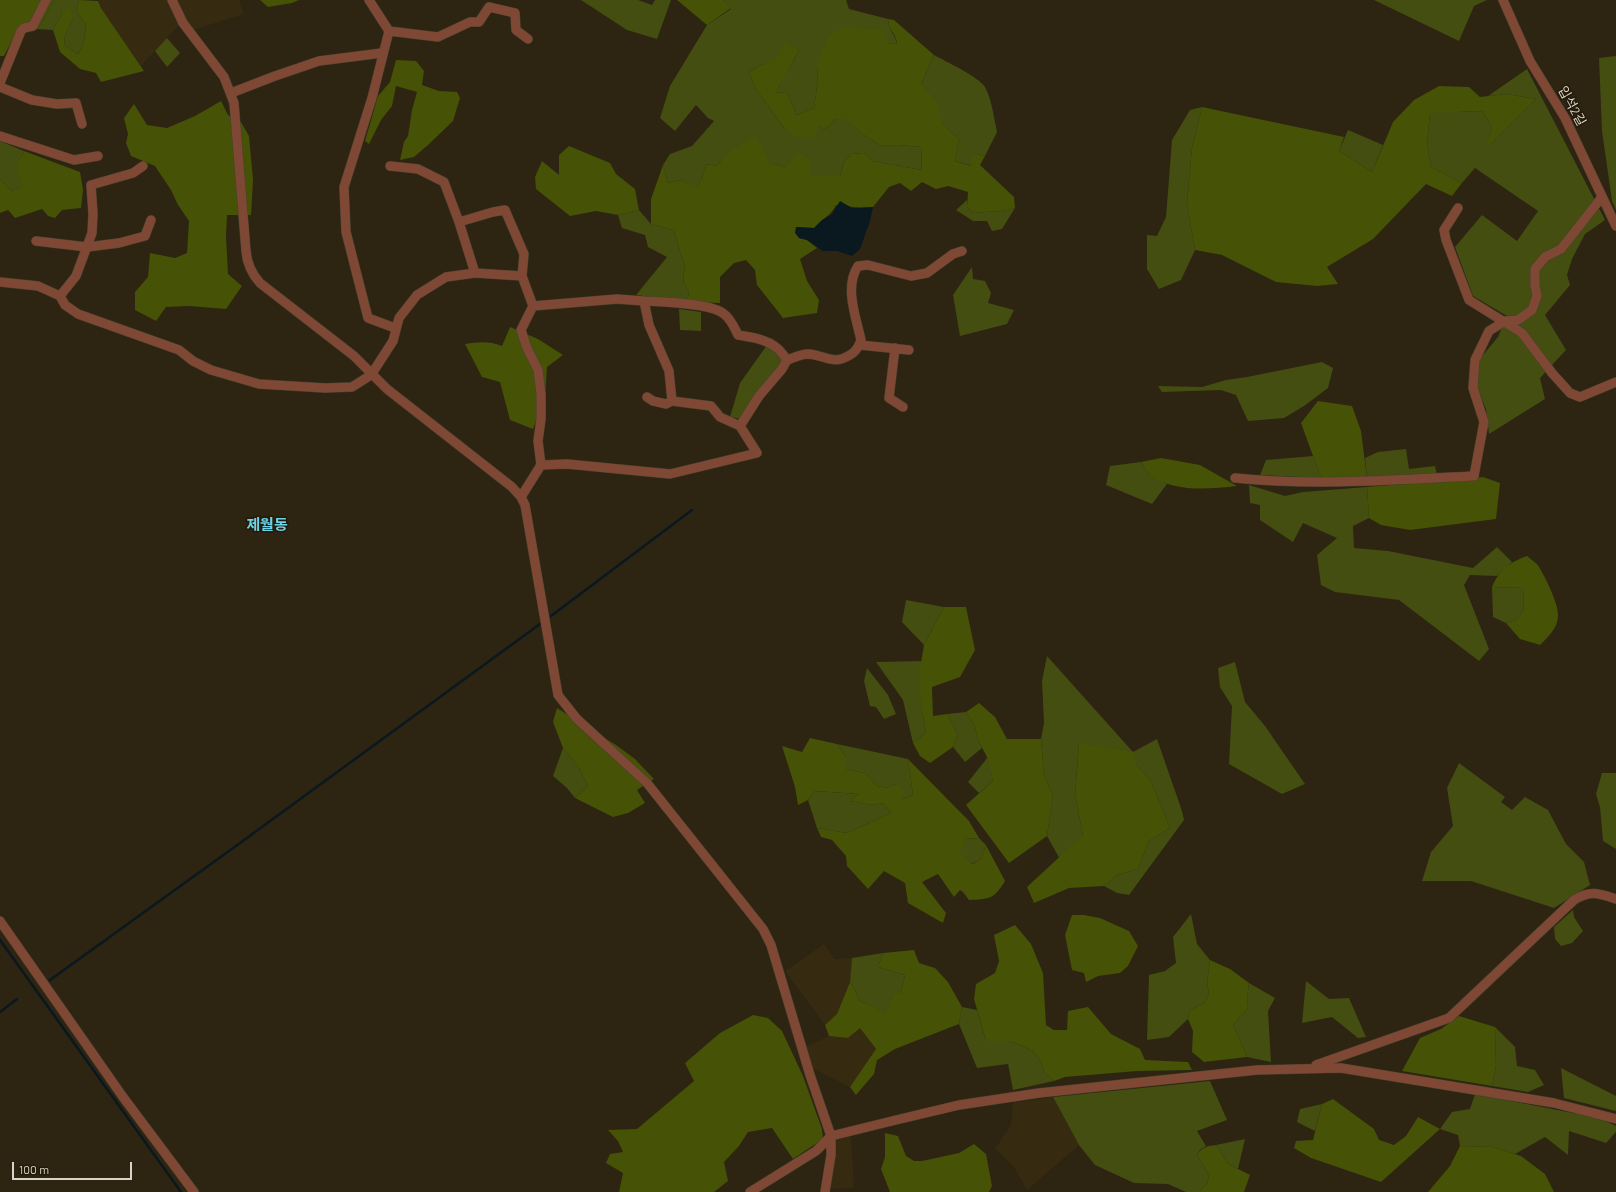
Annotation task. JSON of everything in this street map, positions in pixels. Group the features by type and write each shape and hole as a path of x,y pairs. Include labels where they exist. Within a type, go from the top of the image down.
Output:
{"street":[{"path":"46,0 33,26 24,28 21,31 0,85 32,100 57,104 76,103 82,124"},
{"path":"172,0 183,23 224,77 234,103 247,264 253,275 260,283 354,356 386,390 512,487 521,496 525,505 558,695 577,719 647,783 763,929 771,945 810,1075 831,1136 825,1192"},
{"path":"369,0 389,31"},
{"name":"입석2길","path":"1503,0 1530,61 1565,118 1616,226"},
{"path":"389,31 438,37 470,22 478,22 489,7 515,13 516,30 528,39"},
{"path":"389,31 382,53 372,98 344,188 344,210 346,232 368,318 395,328"},
{"path":"231,94 320,60 382,53"},
{"path":"0,136 74,160 98,156"},
{"path":"60,296 76,276 92,233 93,214 91,185 133,173 143,166"},
{"path":"390,166 418,169 444,182 475,272"},
{"path":"1235,478 1272,482 1323,483 1474,476 1484,422 1473,388 1475,360 1489,331 1505,321 1518,320 1532,310 1537,296 1535,269 1545,257 1560,249 1602,196"},
{"path":"1458,208 1444,230 1446,240 1469,300 1505,321 1522,333 1552,373 1570,393 1580,397 1616,382"},
{"path":"459,222 492,212 505,210 524,254 522,276 534,306"},
{"path":"36,241 87,246 119,243 144,236 151,220"},
{"path":"740,426 759,396 782,369 787,360 807,354 832,360 842,360 853,353 860,345 861,340 851,286 854,272 858,266 868,265 911,276 927,274 953,254 962,251"},
{"path":"0,282 38,286 60,296 66,305 78,314 179,350 193,361 211,370 259,384 324,388 352,387 371,375 393,341 395,328 399,318 417,295 446,276 475,272 522,276"},
{"path":"534,306 617,299 709,307 723,313 730,320 738,335 758,338 769,343 777,348 787,360"},
{"path":"644,301 649,325 669,371 672,401"},
{"path":"521,496 541,465 538,441 541,419 541,394 538,370 527,348 521,330 534,306"},
{"path":"860,345 909,350"},
{"path":"895,348 889,398 903,407"},
{"path":"541,465 567,464 670,474 757,453 740,426 720,418 710,406 672,401 666,404 653,401 647,397"},
{"path":"1307,1068 1449,1018 1574,900 1584,894 1600,893 1616,899"},
{"path":"0,921 123,1097 194,1192"},
{"path":"750,1192 816,1151 831,1136 958,1105 1039,1093 1257,1070 1341,1068 1554,1103 1616,1119"}],"shaded area":[{"path":"98,0 239,0 244,14 193,30 178,26 141,66 101,8"},
{"path":"840,201 852,208 873,207 870,221 860,249 852,256 837,251 823,251 807,240 799,238 795,233 796,227 814,228 822,220 832,214"},
{"path":"824,944 835,959 852,958 850,982 837,1014 825,1025 785,971"},
{"path":"860,1027 876,1050 850,1087 810,1067 807,1046 829,1036 848,1038"},
{"path":"1053,1097 1079,1145 1027,1190 1014,1167 995,1149 1011,1125 1013,1101 1019,1102"},
{"path":"851,1136 854,1188 831,1189 833,1141"}],"green space":[{"path":"0,0 54,0 41,24 36,29 18,29 4,56 0,56"},
{"path":"54,0 79,0 76,11 86,24 84,42 78,54 64,45 65,35 73,19 63,12 53,30 36,29 41,24"},
{"path":"79,0 98,1 101,8 144,71 101,82 96,73 80,69 60,52 53,30 63,12 69,6 73,19 65,35 64,45 78,54 84,42 86,24 76,11"},
{"path":"260,0 299,0 292,3 268,7"},
{"path":"581,0 638,0 652,5 655,0 671,0 657,39 627,30"},
{"path":"677,0 723,0 731,8 707,25"},
{"path":"723,0 846,0 849,9 888,19 889,26 897,44 888,43 817,66 818,80 814,108 797,115 787,92 776,93 782,78 799,50 761,65 749,72 756,89 784,128 819,126 825,129 836,119 847,119 864,135 881,146 898,145 921,147 922,170 872,161 864,153 851,154 844,162 840,176 812,176 786,167 768,163 763,148 748,147 737,149 727,154 717,166 707,164 697,189 681,180 668,183 663,165 670,154 692,146 714,121 708,118 696,105 675,131 660,118 670,86 707,25 731,9"},
{"path":"1374,0 1487,0 1474,6 1459,41"},
{"path":"888,19 894,20 934,55 921,84 936,100 943,124 959,139 955,161 971,166 971,158 977,154 985,156 980,165 1014,197 1015,208 1010,210 973,213 967,207 968,192 948,186 936,189 922,182 911,191 900,183 889,187 873,207 861,208 836,205 829,215 814,228 796,227 799,238 807,240 817,248 800,259 807,281 819,300 817,313 783,318 757,285 755,270 746,260 734,263 720,277 720,303 687,302 689,292 683,280 685,264 674,230 651,224 651,199 663,165 668,183 681,180 697,188 707,164 717,166 726,154 755,136 763,148 769,163 786,167 798,152 809,159 812,176 840,176 844,162 851,154 864,153 872,161 922,170 921,147 898,145 881,146 864,135 847,120 836,119 825,129 819,126 815,138 796,137 784,128 756,89 749,72 777,58 784,43 799,50 776,93 787,92 797,115 814,108 818,80 817,66 828,36 844,27 883,30 888,43 897,44 889,26"},
{"path":"167,38 180,53 167,67 155,51"},
{"path":"934,55 982,83 989,98 997,132 985,156 977,154 972,166 955,161 959,139 943,124 921,84"},
{"path":"1616,56 1616,210 1612,201 1602,131 1599,58"},
{"path":"396,60 416,61 424,71 422,85 439,91 457,92 460,98 453,121 414,157 400,160 404,142 408,136 412,110 417,92 396,86 392,106 381,120 369,144 365,141 378,96 390,82"},
{"path":"1527,69 1605,220 1585,234 1572,259 1567,275 1570,285 1545,315 1566,350 1540,378 1545,399 1489,434 1486,409 1476,385 1478,361 1498,337 1507,316 1473,296 1455,247 1482,215 1517,241 1538,211 1475,168 1462,183 1431,167 1427,143 1430,113 1436,110 1454,112 1482,111 1492,126 1487,148 1536,99 1506,94 1488,96"},
{"path":"1439,86 1469,87 1480,97 1506,94 1536,99 1486,149 1492,126 1482,111 1430,113 1427,143 1431,167 1462,183 1452,196 1426,184 1373,239 1327,267 1338,284 1317,286 1276,282 1222,255 1195,250 1187,203 1192,148 1202,107 1344,137 1339,151 1372,172 1393,122 1414,100"},
{"path":"221,101 228,115 241,122 249,136 253,180 251,215 227,215 226,236 228,274 242,286 226,309 189,306 166,307 156,321 135,310 135,292 148,277 150,253 175,258 187,253 189,221 155,166 131,156 126,143 128,134 124,118 134,104 147,125 167,128 195,116"},
{"path":"1202,107 1192,148 1187,203 1195,250 1181,280 1159,289 1147,269 1147,235 1157,236 1166,217 1172,140 1190,110"},
{"path":"1348,130 1383,145 1372,172 1339,151"},
{"path":"0,141 24,151 21,160 22,188 12,191 0,179"},
{"path":"569,146 610,163 616,174 635,189 639,210 618,215 596,211 570,216 536,189 535,177 542,161 559,175 559,155"},
{"path":"24,151 80,172 83,190 81,208 62,210 55,218 48,216 42,209 15,218 8,210 0,213 0,179 12,191 21,188 22,181 16,170"},
{"path":"967,200 967,207 973,213 1010,210 1015,208 1002,229 992,231 987,221 973,221 956,210"},
{"path":"639,210 651,224 674,230 685,264 683,280 689,292 687,302 636,295 667,257 648,247 645,235 622,228 618,215"},
{"path":"972,267 973,279 985,281 991,293 988,303 1014,310 1007,324 960,336 953,295"},
{"path":"679,309 701,312 701,331 680,330"},
{"path":"510,327 538,339 563,355 547,367 545,398 533,429 510,420 500,382 482,377 465,344 484,342 502,346"},
{"path":"772,338 791,362 747,420 730,417 740,383"},
{"path":"1322,362 1333,368 1328,388 1304,406 1284,418 1248,421 1236,395 1221,390 1162,392 1158,386 1202,387 1226,380"},
{"path":"1318,401 1352,406 1361,431 1367,478 1321,478 1301,423"},
{"path":"1406,449 1409,469 1435,466 1437,475 1367,478 1365,458 1378,452"},
{"path":"1313,456 1321,478 1260,475 1266,460"},
{"path":"1161,458 1200,465 1237,486 1204,489 1170,485 1150,475 1141,462"},
{"path":"1141,462 1149,474 1167,484 1152,504 1106,485 1110,466"},
{"path":"1483,477 1500,483 1496,519 1410,530 1381,525 1369,518 1367,487"},
{"path":"1249,485 1285,496 1303,492 1367,487 1369,518 1353,526 1354,548 1388,551 1473,568 1497,547 1512,562 1497,576 1470,575 1464,585 1489,649 1479,661 1399,600 1335,592 1321,585 1317,555 1337,538 1303,523 1293,542 1260,520 1260,505 1250,503"},
{"path":"1527,556 1537,564 1554,597 1558,611 1558,620 1554,628 1540,645 1520,639 1506,623 1516,620 1524,610 1523,588 1492,587 1505,567"},
{"path":"1492,587 1523,588 1524,610 1516,620 1506,623 1493,617"},
{"path":"906,600 944,607 924,645 902,622"},
{"path":"944,607 966,607 975,650 960,677 932,687 933,716 947,714 958,735 953,747 930,763 920,756 913,743 926,733 920,698 919,674 924,645"},
{"path":"1047,656 1133,752 1157,739 1182,811 1184,820 1129,895 1117,893 1104,886 1117,875 1138,869 1149,841 1170,828 1151,781 1136,764 1079,743 1075,795 1083,835 1061,861 1047,836 1053,795 1044,775 1041,739 1044,723 1042,681"},
{"path":"922,661 920,688 926,733 913,743 903,700 876,662"},
{"path":"1235,662 1245,702 1265,726 1305,784 1282,794 1229,764 1232,706 1220,687 1218,668"},
{"path":"867,668 888,695 896,714 884,719 876,707 870,706 864,681"},
{"path":"979,703 995,717 1007,739 1041,739 1044,775 1053,795 1047,836 1009,863 966,805 993,781 987,757 978,740 975,726 966,712"},
{"path":"557,708 616,745 635,759 654,779 637,790 645,803 628,813 613,817 575,798 588,786 578,766 563,748 553,722"},
{"path":"966,712 975,726 978,740 982,748 965,762 953,747 958,735 947,714"},
{"path":"810,738 837,744 846,757 846,769 865,773 877,786 887,788 896,784 905,790 901,800 913,795 908,759 969,821 979,838 965,839 960,854 972,864 981,859 986,845 1005,881 998,891 991,897 969,900 960,890 954,897 938,874 922,882 946,913 943,923 908,903 905,883 884,871 868,889 847,866 846,856 832,840 821,837 817,828 847,833 891,813 883,803 872,805 851,801 858,794 815,791 808,800 798,805 795,787 782,746 802,752"},
{"path":"1079,743 1133,752 1136,764 1151,781 1170,828 1149,841 1138,869 1117,875 1104,886 1069,888 1034,903 1027,887 1083,835 1075,795"},
{"path":"837,744 908,759 913,795 901,800 896,784 887,788 877,786 865,773 845,769 846,757"},
{"path":"563,748 578,766 588,786 575,798 567,788 553,776"},
{"path":"988,757 993,781 979,793 968,782"},
{"path":"1459,763 1505,797 1501,802 1512,810 1525,797 1548,810 1566,844 1584,862 1590,885 1554,908 1471,881 1422,881 1431,852 1453,826 1447,788"},
{"path":"1602,773 1616,773 1616,849 1603,841 1600,807 1596,794"},
{"path":"815,791 858,794 851,801 872,805 883,803 891,813 847,833 817,828 808,800"},
{"path":"979,838 986,845 981,859 971,864 959,854 965,839"},
{"path":"1573,910 1574,917 1583,931 1572,943 1561,946 1555,939 1554,927"},
{"path":"1191,914 1197,944 1210,960 1207,983 1209,993 1205,1003 1190,1010 1188,1019 1169,1037 1147,1040 1149,975 1165,971 1176,963 1173,937"},
{"path":"1072,915 1084,915 1100,918 1129,931 1138,946 1128,966 1120,973 1098,976 1086,982 1084,973 1072,970 1065,935"},
{"path":"1015,925 1031,944 1043,973 1046,1025 1054,1030 1067,1030 1068,1011 1088,1007 1111,1034 1140,1049 1145,1060 1188,1062 1192,1070 1137,1071 1065,1077 1054,1081 1045,1073 1040,1060 1033,1051 1011,1041 986,1041 974,999 976,984 995,973 999,961 994,935"},
{"path":"914,950 919,963 935,968 948,982 962,1007 959,1024 895,1049 877,1060 874,1074 856,1095 850,1087 876,1049 860,1028 848,1038 829,1036 825,1025 837,1014 850,982 859,1001 871,1005 885,1015 895,993 901,992 905,975 878,967 883,953"},
{"path":"883,953 878,967 905,975 901,992 895,994 885,1016 871,1005 859,1001 850,982 852,958"},
{"path":"1210,960 1230,969 1249,983 1247,997 1248,1008 1233,1025 1247,1057 1204,1062 1192,1052 1193,1031 1188,1019 1190,1010 1205,1003 1209,993 1207,983"},
{"path":"1306,981 1329,999 1349,998 1366,1037 1358,1038 1332,1017 1302,1023"},
{"path":"1249,983 1275,998 1268,1011 1271,1062 1247,1057 1233,1025 1248,1008 1247,997"},
{"path":"962,1007 977,1010 986,1041 1011,1041 1033,1051 1040,1060 1045,1073 1054,1081 1013,1090 1008,1064 977,1068 959,1024"},
{"path":"753,1015 768,1018 782,1031 803,1076 822,1129 823,1139 793,1159 772,1128 748,1132 739,1146 724,1162 728,1181 714,1192 619,1192 623,1173 606,1163 610,1154 623,1152 618,1141 608,1130 637,1129 694,1081 685,1063 720,1033"},
{"path":"1459,1016 1495,1027 1496,1066 1492,1086 1402,1071 1420,1038 1441,1029"},
{"path":"1495,1027 1515,1047 1517,1066 1535,1070 1544,1085 1528,1092 1492,1086 1496,1066"},
{"path":"1561,1068 1616,1096 1616,1111 1564,1098"},
{"path":"1210,1081 1227,1120 1197,1131 1206,1146 1200,1150 1197,1155 1209,1175 1207,1184 1199,1192 1186,1192 1168,1184 1134,1183 1095,1165 1079,1145 1053,1097"},
{"path":"1475,1094 1599,1118 1616,1126 1616,1132 1606,1143 1569,1131 1568,1155 1545,1137 1515,1154 1493,1147 1460,1146 1458,1135 1440,1129 1452,1112 1470,1109"},
{"path":"1333,1099 1374,1129 1379,1140 1394,1145 1406,1136 1418,1117 1440,1129 1381,1182 1311,1158 1294,1148 1296,1141 1313,1140 1322,1104"},
{"path":"1322,1104 1315,1131 1297,1122 1300,1109"},
{"path":"885,1133 898,1136 906,1156 914,1161 922,1161 959,1153 974,1144 986,1154 992,1186 989,1192 890,1192 881,1169 885,1157"},
{"path":"1245,1139 1238,1169 1228,1164 1216,1145"},
{"path":"1216,1145 1228,1164 1250,1175 1244,1192 1199,1192 1207,1184 1209,1175 1197,1155 1205,1147"},
{"path":"1460,1146 1493,1147 1521,1156 1545,1174 1554,1192 1428,1192 1450,1166"}],"waterway":[{"path":"551,616 692,510"},
{"path":"50,980 540,624"},
{"path":"0,940 181,1192"},
{"path":"0,1012 17,999"}],"district":[{"name":"제월동","path":"267,525"}]}
